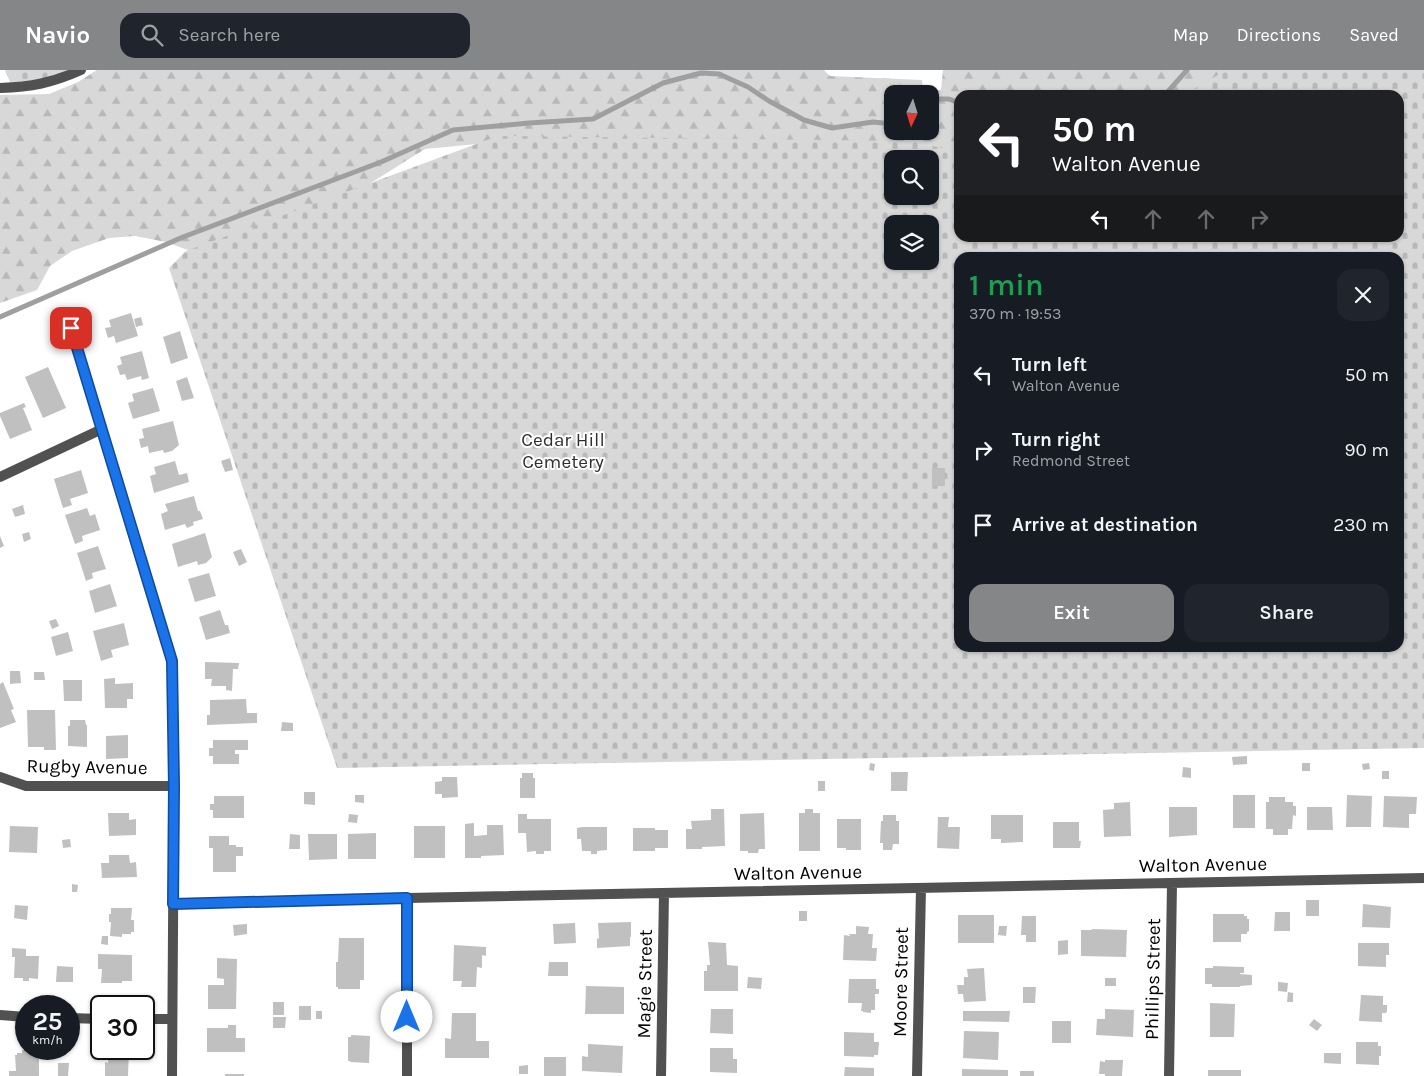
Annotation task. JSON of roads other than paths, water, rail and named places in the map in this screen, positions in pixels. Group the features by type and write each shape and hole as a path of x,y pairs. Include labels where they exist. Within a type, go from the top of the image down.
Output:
{"street":[{"path":"0,88 24,88 58,80 81,70"},
{"path":"71,328 172,661 174,786 172,1076"},
{"path":"0,477 102,429"},
{"name":"Rugby Avenue","path":"0,777 26,786 174,786"},
{"name":"Walton Avenue","path":"173,904 1424,878"},
{"name":"Phillips Street","path":"1169,1076 1172,883"},
{"name":"Moore Street","path":"917,1076 921,888"},
{"name":"Magie Street","path":"661,1076 664,893"},
{"path":"407,898 407,1076"},
{"path":"0,1015 15,1016"},
{"path":"155,1019 172,1019"}],"waterway":[{"path":"1169,90 1187,70"},
{"path":"0,317 183,237 381,162 453,130 593,119 663,83 701,73 719,74 748,87 804,120 832,128 873,122 884,123"},
{"path":"939,99 954,101"}],"park label":[{"name":"Cedar Hill Cemetery","path":"563,451"}]}
